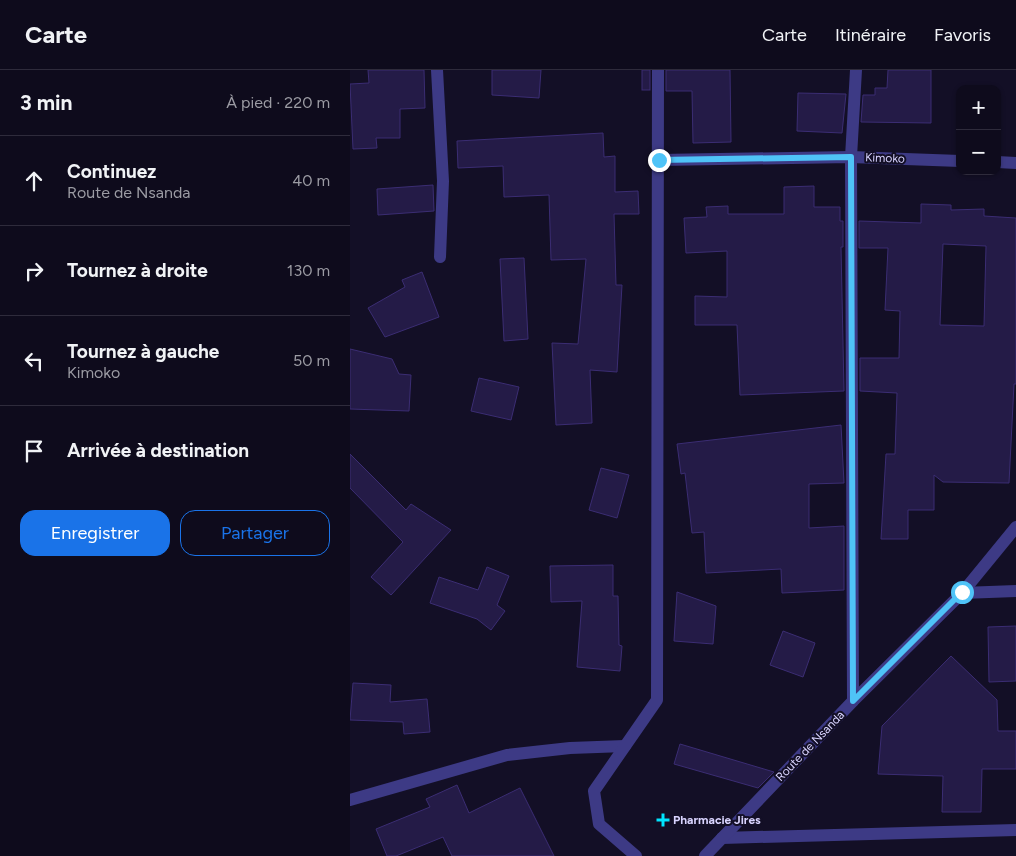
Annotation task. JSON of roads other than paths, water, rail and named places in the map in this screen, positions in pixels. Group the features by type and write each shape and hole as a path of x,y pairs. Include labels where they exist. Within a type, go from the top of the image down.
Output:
{"street":[{"path":"437,70 443,180 440,257"},
{"path":"636,856 599,824 594,791 657,700 658,70"},
{"path":"853,701 851,157 856,70"},
{"name":"Kimoko","path":"659,160 851,157 956,161"},
{"path":"1001,162 1016,163"},
{"name":"Route de Nsanda","path":"705,856 853,701 962,592 1016,527"},
{"path":"962,592 1016,591"},
{"path":"350,800 507,755 570,748 625,746"},
{"path":"722,838 1016,830"}],"place":[{"name":"Pharmacie Jires","path":"663,820"}]}
